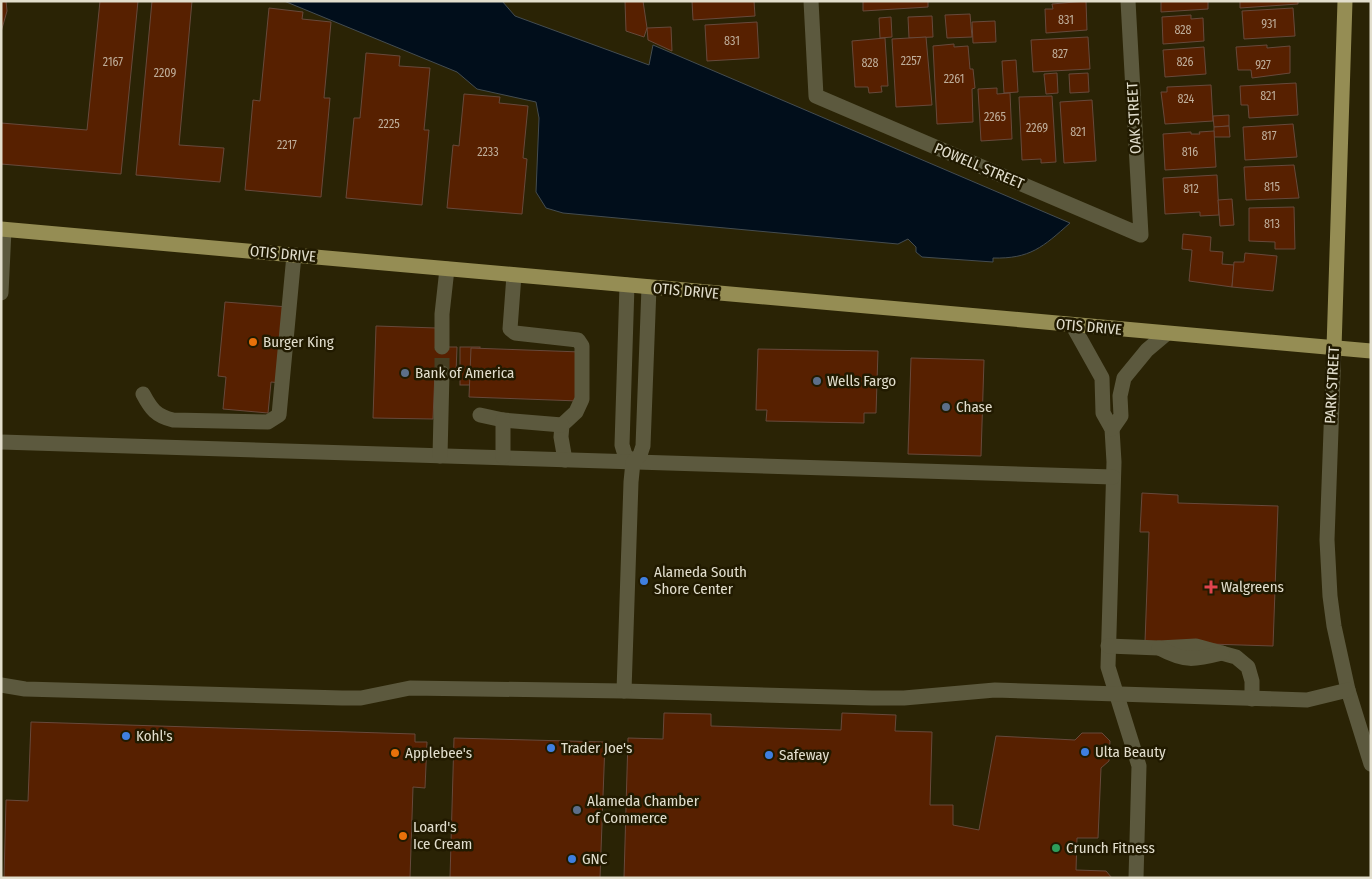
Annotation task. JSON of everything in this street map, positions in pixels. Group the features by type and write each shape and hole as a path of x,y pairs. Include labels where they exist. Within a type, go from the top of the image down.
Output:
{"main road":[{"name":"PARK STREET","path":"1334,348 1345,1"},
{"name":"OTIS DRIVE","path":"2,230 1371,351"}],"street":[{"name":"POWELL STREET","path":"811,1 816,96 1141,235"},
{"name":"OAK STREET","path":"1128,1 1141,235"},
{"path":"1,293 2,230"},
{"path":"143,394 152,410 159,417 173,420 268,422 279,415 294,255"},
{"path":"442,347 442,314 447,269"},
{"path":"514,275 510,329 515,333 578,340 582,346 582,399 576,412 562,425 561,437 565,460"},
{"path":"627,286 622,444 625,455 633,462"},
{"path":"624,690 633,462 640,455 643,446 649,287"},
{"path":"1073,326 1102,378 1103,413 1112,429 1113,477 1108,673 1139,766 1136,878"},
{"path":"1112,429 1121,416 1120,396 1124,378 1147,350 1166,334"},
{"name":"PARK STREET","path":"1334,348 1327,540 1334,626 1348,690 1371,764"},
{"path":"440,456 442,373"},
{"path":"480,415 503,420 562,425"},
{"path":"503,420 503,457"},
{"path":"1,442 1113,477"},
{"path":"1108,646 1159,648 1196,646 1236,657 1248,668 1252,681 1252,698"},
{"path":"1,685 25,689 342,698 361,698 410,688 624,690 872,698 904,698 995,690 1307,700 1348,690"}],"water":[{"path":"284,1 502,1 515,16 649,65 653,45 1070,223 1052,239 1035,250 1017,256 993,258 993,262 922,257 916,252 916,247 908,239 898,244 563,213 546,208 536,192 539,118 536,102 477,89 457,72"}],"building":[{"path":"1,1 6,1 7,11 1,32"},
{"path":"100,1 138,1 121,174 1,164 1,123 87,130"},
{"path":"152,1 192,1 179,145 224,148 220,182 136,175"},
{"path":"625,1 643,1 647,28 644,37 626,31"},
{"path":"692,1 754,1 755,16 693,20"},
{"path":"863,1 928,1 928,7 863,11"},
{"path":"1086,1 1087,30 1046,33 1045,9 1053,9 1052,4"},
{"path":"1161,1 1208,1 1208,9 1161,12"},
{"path":"1240,1 1298,1 1298,4 1240,8"},
{"path":"269,8 303,12 302,19 331,22 324,98 330,98 321,197 245,190 253,100 260,101"},
{"path":"1293,8 1295,36 1244,39 1242,11"},
{"path":"970,14 972,37 947,38 945,15"},
{"path":"1191,15 1191,19 1203,18 1204,41 1163,44 1162,17"},
{"path":"932,16 933,37 909,38 908,17"},
{"path":"891,17 892,37 880,38 879,18"},
{"path":"995,21 996,42 973,43 972,22"},
{"path":"757,22 759,58 707,61 705,25"},
{"path":"671,27 672,51 648,40 647,28"},
{"path":"926,37 932,105 896,107 892,39"},
{"path":"1088,37 1090,69 1033,72 1031,40"},
{"path":"885,38 888,86 881,86 882,92 869,93 868,87 855,87 852,41"},
{"path":"954,44 954,47 968,46 970,69 973,69 975,88 972,89 973,122 937,124 933,46"},
{"path":"1267,45 1267,48 1290,46 1290,73 1252,78 1251,70 1238,70 1236,47"},
{"path":"1204,47 1206,74 1165,77 1163,50"},
{"path":"366,53 400,56 399,66 430,68 424,130 429,130 422,205 346,198 354,118 360,118"},
{"path":"1016,60 1018,92 1004,93 1002,61"},
{"path":"1057,73 1058,93 1046,94 1044,74"},
{"path":"1088,73 1089,92 1070,93 1069,74"},
{"path":"1296,83 1298,115 1249,118 1248,105 1241,105 1240,86"},
{"path":"1211,85 1213,121 1165,124 1161,92 1167,92 1167,87"},
{"path":"997,88 997,94 1010,93 1012,139 981,141 978,89"},
{"path":"464,94 500,97 499,103 528,106 523,158 527,159 522,214 447,208 453,145 459,146"},
{"path":"1052,96 1056,162 1041,163 1041,159 1022,160 1019,97"},
{"path":"1092,100 1096,161 1064,163 1060,102"},
{"path":"1229,115 1229,126 1214,127 1213,116"},
{"path":"1293,124 1297,157 1245,160 1243,127"},
{"path":"1229,126 1230,137 1214,137 1214,127"},
{"path":"1214,131 1216,167 1165,170 1163,134 1191,132 1191,134 1200,134 1199,132"},
{"path":"1294,165 1299,198 1246,200 1244,167"},
{"path":"1217,175 1219,215 1200,216 1200,212 1165,214 1163,178"},
{"path":"1232,199 1234,225 1220,226 1218,200"},
{"path":"1294,207 1295,249 1275,249 1275,242 1249,241 1249,208"},
{"path":"1183,234 1211,237 1210,251 1223,252 1222,264 1234,265 1232,287 1189,281 1192,250 1182,249"},
{"path":"1245,253 1277,256 1273,291 1232,287 1234,262 1244,262"},
{"name":"Burger King","path":"225,302 288,307 281,383 271,382 268,413 223,409 226,377 218,376"},
{"name":"Bank of America","path":"376,326 437,328 436,347 457,347 456,373 435,372 433,419 373,418"},
{"path":"460,347 480,347 480,385 460,385"},
{"path":"471,348 581,352 579,401 469,397"},
{"name":"Wells Fargo","path":"758,349 878,351 876,413 864,413 864,423 766,421 767,410 756,410"},
{"name":"Chase","path":"911,358 984,360 981,456 908,454"},
{"name":"Walgreens","path":"1142,493 1178,495 1178,503 1278,506 1273,646 1145,642 1149,532 1140,532"},
{"path":"664,713 711,714 711,726 841,730 842,713 896,715 895,731 932,732 930,805 953,805 953,825 979,830 996,736 1075,740 1082,733 1102,733 1110,741 1109,761 1101,768 1098,838 1077,838 1076,870 1106,871 1112,878 624,878 628,738 663,739"},
{"path":"31,722 415,734 415,742 427,742 425,788 413,787 410,878 4,878 6,800 28,801"},
{"path":"454,738 605,742 600,878 450,878"}],"tunnel":[{"path":"442,347 442,373"}],"place":[{"name":"Burger King","path":"253,342"},
{"name":"Bank of America","path":"405,373"},
{"name":"Wells Fargo","path":"817,381"},
{"name":"Chase","path":"946,407"},
{"name":"Alameda South Shore Center","path":"644,581"},
{"name":"Walgreens","path":"1211,587"},
{"name":"Kohl's","path":"126,736"},
{"name":"Trader Joe's","path":"551,748"},
{"name":"Ulta Beauty","path":"1085,752"},
{"name":"Applebee's","path":"395,753"},
{"name":"Safeway","path":"769,755"},
{"name":"Alameda Chamber of Commerce","path":"577,810"},
{"name":"Loard's Ice Cream","path":"403,836"},
{"name":"Crunch Fitness","path":"1056,848"},
{"name":"GNC","path":"572,859"}]}
